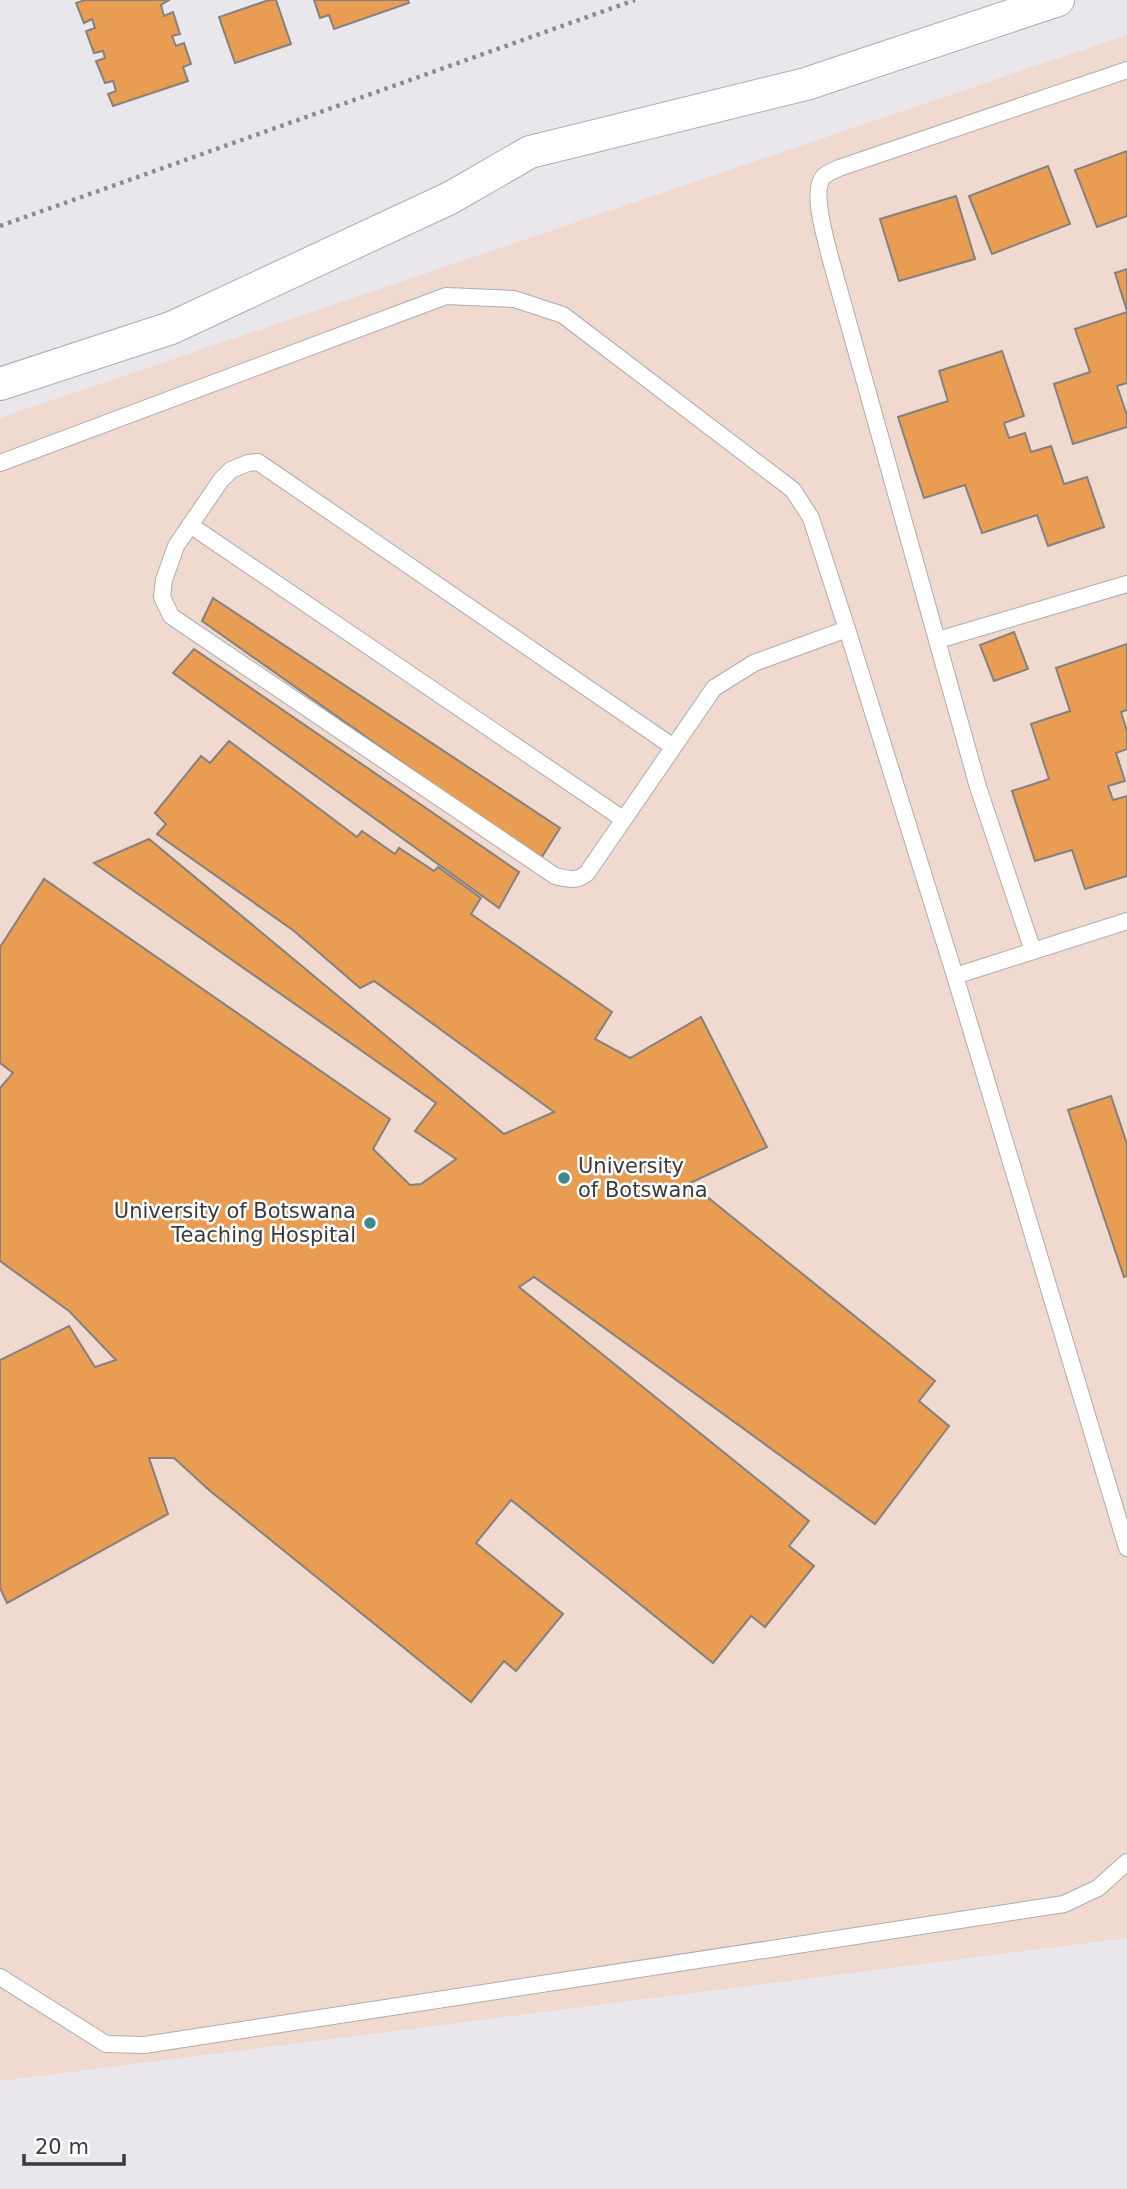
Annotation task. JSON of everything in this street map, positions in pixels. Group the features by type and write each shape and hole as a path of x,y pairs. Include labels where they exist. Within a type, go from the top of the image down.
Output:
{"street":[{"path":"0,384 171,328 450,198 530,152 806,84 1058,0"}],"lane":[{"path":"1033,951 978,787 831,257 818,200 819,184 825,175 839,168 1127,70"},
{"path":"0,463 446,296 514,299 563,315 793,491 811,518 847,629 955,976 1127,1548"},
{"path":"672,746 258,462 231,470 176,546 164,580 162,597 171,616 555,876 572,880 582,878 713,688 754,663 847,629"},
{"path":"190,525 623,819"},
{"path":"938,640 1127,583"},
{"path":"955,976 1127,921"},
{"path":"0,1977 106,2044 144,2045 1064,1904 1098,1888 1127,1862"}],"path":[{"path":"0,226 635,0"}],"shaded area":[{"name":"University of Botswana","path":"1127,35 1127,1938 0,2081 0,418"}],"building":[{"path":"85,0 169,0 161,5 164,16 173,12 180,34 172,36 176,46 184,43 191,64 183,67 188,81 113,106 108,94 116,91 113,81 105,83 96,61 105,58 103,51 94,53 86,31 95,28 92,19 84,23 76,3"},
{"path":"276,0 291,44 235,63 219,17"},
{"path":"314,0 408,0 409,3 334,29 329,15 320,18"},
{"path":"1127,151 1127,216 1097,227 1075,170"},
{"path":"1048,166 1070,224 992,254 969,196"},
{"path":"956,196 975,259 899,281 880,219"},
{"path":"1127,269 1127,311 1115,273"},
{"path":"1127,312 1127,383 1117,386 1127,415 1127,427 1073,444 1054,384 1090,372 1075,329"},
{"path":"1002,351 1024,416 1004,423 1009,438 1025,433 1031,452 1051,446 1064,484 1087,477 1104,527 1048,546 1037,515 982,533 965,485 924,498 898,417 948,401 939,371"},
{"path":"213,598 560,828 540,860 202,621"},
{"path":"1014,632 1028,669 994,681 980,645"},
{"path":"1127,644 1127,710 1121,712 1127,731 1127,749 1116,753 1125,781 1108,786 1113,800 1127,796 1127,876 1085,889 1072,850 1035,861 1012,791 1049,779 1031,724 1070,711 1056,668"},
{"path":"194,649 519,872 499,908 173,673"},
{"name":"University of Botswana Teaching Hospital","path":"229,741 357,837 362,831 395,854 399,848 434,871 438,867 481,898 471,914 612,1012 595,1039 630,1058 701,1017 767,1147 690,1183 935,1381 919,1401 949,1426 875,1524 534,1277 519,1287 809,1521 789,1546 814,1566 765,1627 751,1616 713,1663 511,1500 476,1543 563,1614 516,1671 504,1661 471,1702 209,1490 174,1458 149,1458 168,1514 7,1603 0,1588 0,1360 69,1326 95,1367 116,1360 69,1311 0,1261 0,1088 13,1073 0,1063 0,947 44,879 390,1119 373,1149 410,1185 421,1184 456,1159 415,1131 436,1103 94,863 149,839 504,1134 554,1112 374,981 360,988 294,931 157,834 166,824 155,813 201,756 210,763"},
{"path":"1111,1096 1127,1144 1127,1276 1124,1277 1068,1110"}],"place":[{"name":"University of Botswana","path":"564,1178"},
{"name":"University of Botswana Teaching Hospital","path":"370,1223"}]}
